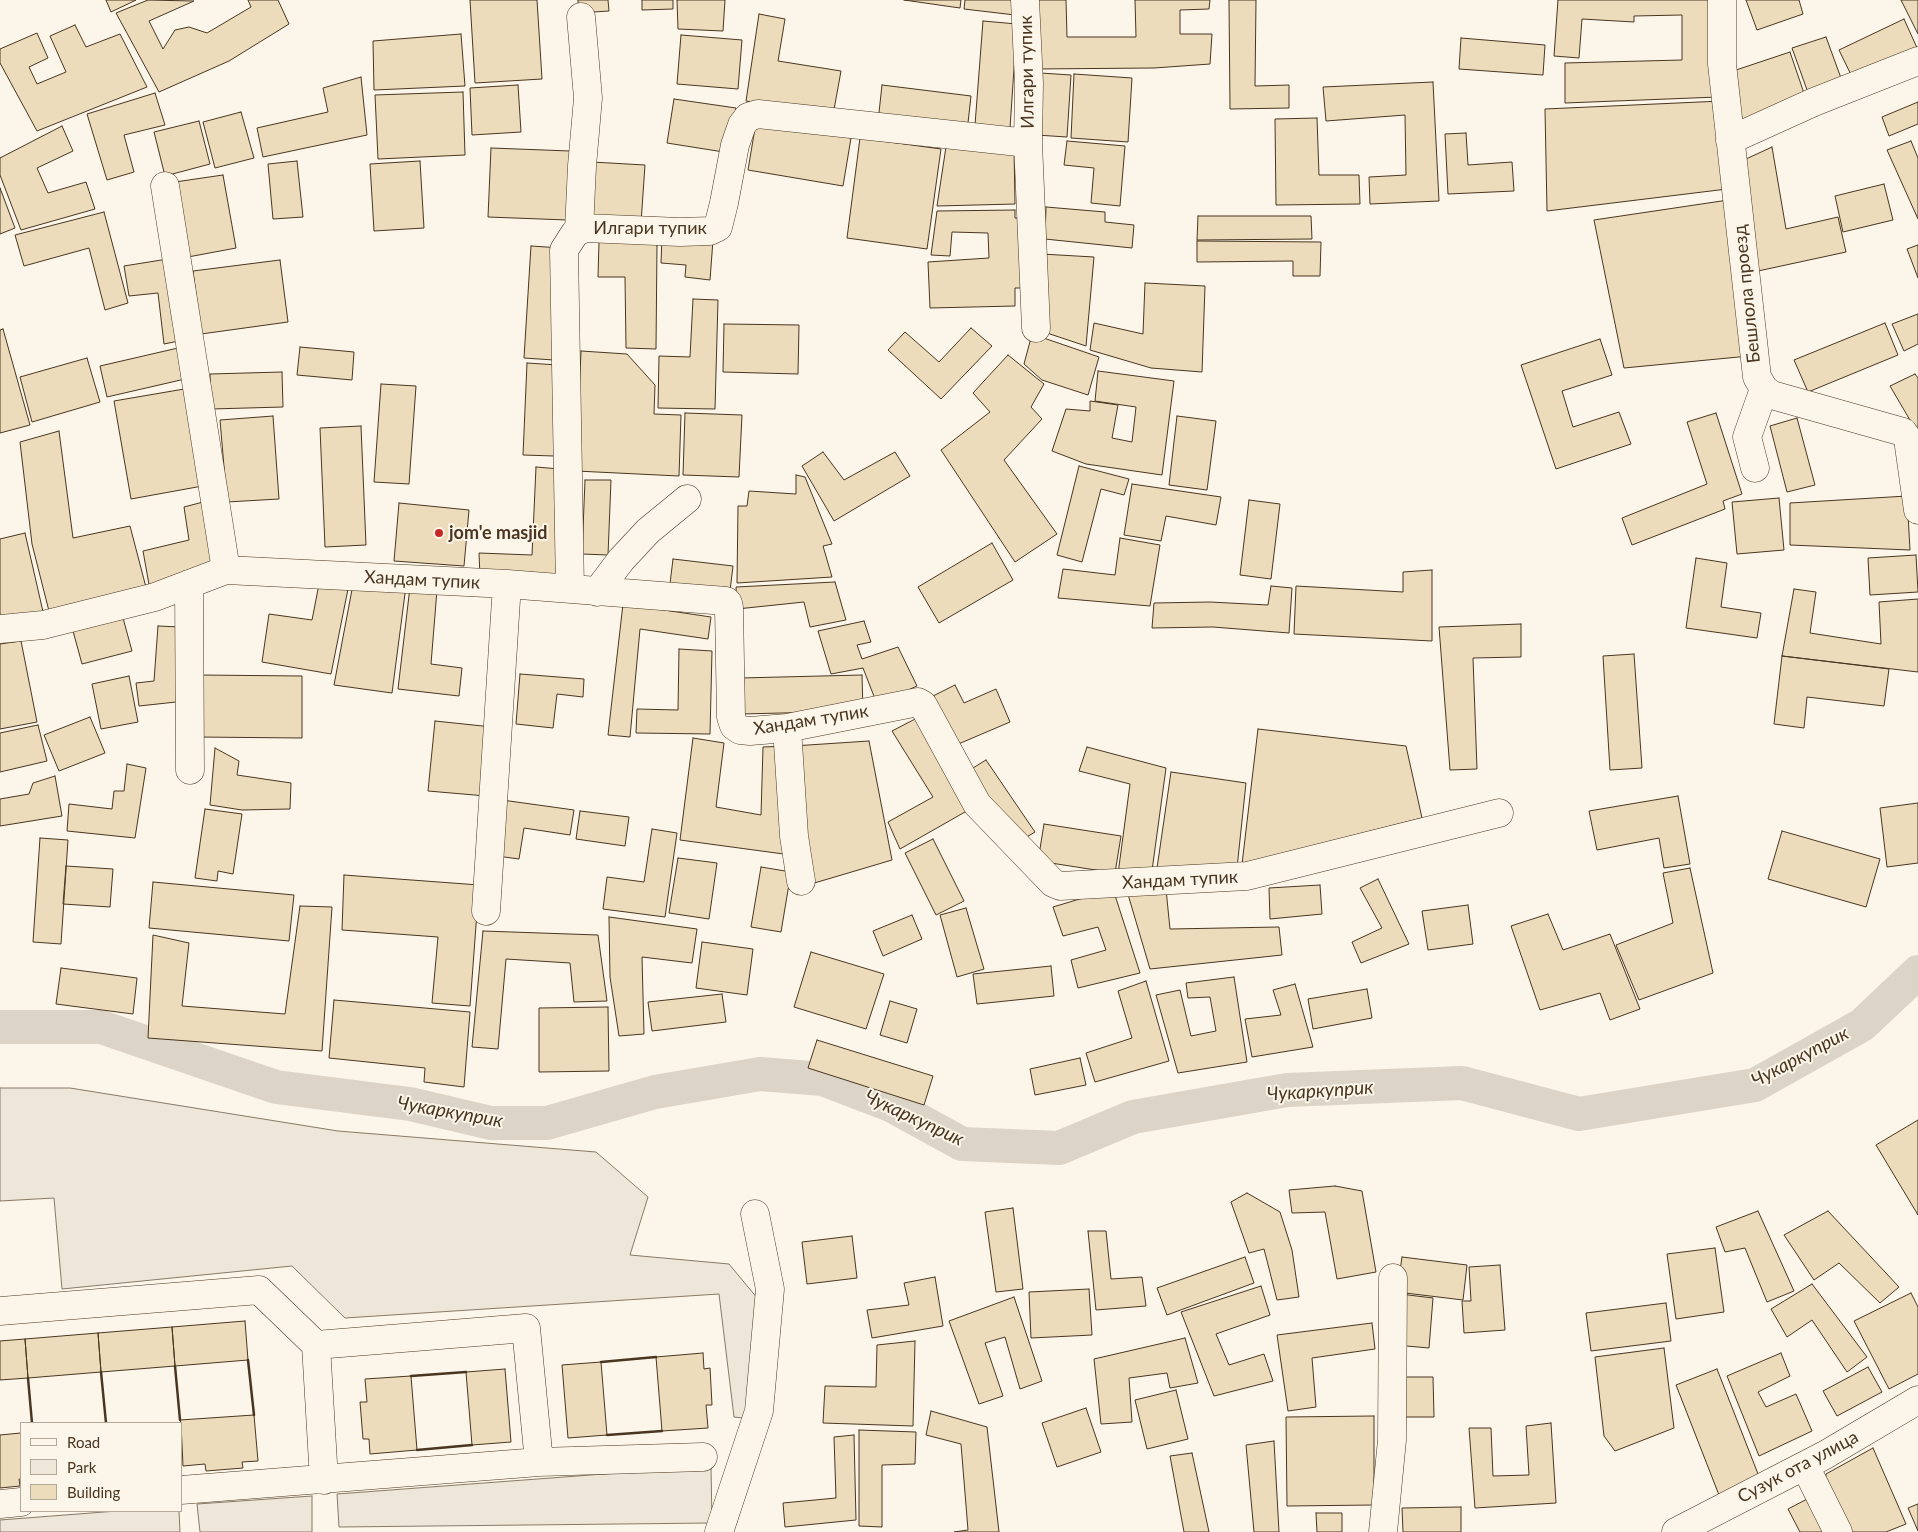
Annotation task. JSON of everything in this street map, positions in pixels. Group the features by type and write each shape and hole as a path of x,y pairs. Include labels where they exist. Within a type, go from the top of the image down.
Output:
{"street":[{"name":"Илгари тупик","path":"1025,0 1029,83 1028,143 1036,328"},
{"name":"Бешлола проезд","path":"1722,0 1722,64 1730,140 1757,376 1764,389"},
{"path":"579,230 588,98 581,17"},
{"path":"1730,140 1814,102 1918,61"},
{"name":"Илгари тупик","path":"570,589 564,250 569,240 579,230 585,228 680,232 710,231 718,227 735,145 742,126 748,117 758,114 1028,143"},
{"path":"165,186 226,570"},
{"path":"1755,468 1747,437 1764,389 1772,395 1903,432 1908,439 1918,510"},
{"path":"596,592 620,560 648,531 687,500"},
{"name":"Хандам тупик","path":"0,629 42,625 155,597 226,570 507,584 726,601 729,608 731,717 734,726 740,730 750,731 787,728 918,702 923,705 977,804 1053,883 1060,886 1247,876 1499,814"},
{"path":"189,584 190,770"},
{"path":"486,911 507,584"},
{"path":"787,728 794,836 802,882"},
{"path":"719,1532 759,1411 770,1289 754,1214"},
{"path":"1383,1532 1392,1440 1393,1278"},
{"path":"0,1311 259,1290 316,1345 324,1480"},
{"path":"316,1345 526,1328 539,1462"},
{"name":"Сузук ота улица","path":"1676,1532 1806,1466 1918,1400"},
{"path":"182,1490 539,1462 703,1457"},
{"path":"1806,1466 1838,1532"},
{"path":"0,1504 20,1502"}],"green space":[{"path":"0,1088 70,1088 338,1131 596,1152 648,1197 630,1255 729,1264 758,1299 752,1419 734,1417 719,1294 345,1318 292,1266 62,1289 54,1198 0,1201"},
{"path":"711,1466 712,1523 339,1527 337,1494"},
{"path":"312,1496 312,1532 200,1532 197,1504"},
{"path":"104,1512 179,1512 180,1532 0,1532 0,1520"}],"building":[{"path":"106,0 136,0 111,12"},
{"path":"148,0 194,1 149,21 163,49 175,30 189,27 207,33 251,7 248,0 278,0 289,24 229,61 159,92 116,13"},
{"path":"470,0 537,0 542,79 475,83"},
{"path":"578,0 608,0 609,11 578,13"},
{"path":"642,0 673,0 673,9 642,10"},
{"path":"677,0 725,0 723,31 678,29"},
{"path":"904,0 961,0 960,8"},
{"path":"965,0 1015,0 1015,15 964,9"},
{"path":"1032,0 1066,0 1067,37 1136,37 1135,0 1210,0 1209,9 1180,10 1180,34 1212,34 1210,64 1154,68 1033,69"},
{"path":"1229,0 1256,0 1255,86 1289,85 1289,108 1230,109"},
{"path":"1558,0 1714,0 1718,97 1565,103 1565,63 1682,60 1682,15 1634,16 1634,22 1582,19 1579,58 1554,56"},
{"path":"1746,0 1799,0 1803,14 1757,30"},
{"path":"1901,0 1918,0 1918,34"},
{"path":"759,14 785,19 778,61 841,71 833,115 746,101"},
{"path":"1904,19 1918,50 1855,83 1839,50"},
{"path":"983,21 1017,24 1010,128 975,125"},
{"path":"75,25 86,47 120,34 147,87 37,131 0,63 0,49 37,33 48,58 29,67 37,84 66,72 50,36"},
{"path":"461,34 465,86 374,90 373,41"},
{"path":"681,35 742,40 738,89 677,84"},
{"path":"1826,37 1845,89 1811,101 1792,48"},
{"path":"1461,38 1545,45 1543,75 1459,69"},
{"path":"1790,52 1807,102 1744,127 1727,73"},
{"path":"1040,73 1071,75 1067,137 1036,135"},
{"path":"1074,74 1132,78 1128,142 1071,138"},
{"path":"361,77 367,135 263,157 257,128 328,112 323,88"},
{"path":"1433,82 1439,201 1370,204 1369,177 1406,175 1405,115 1326,121 1323,87"},
{"path":"518,85 521,132 472,135 470,88"},
{"path":"882,85 971,96 967,132 878,122"},
{"path":"463,92 465,155 378,159 375,95"},
{"path":"155,93 165,125 124,135 134,172 107,180 87,114"},
{"path":"674,99 736,108 730,153 667,143"},
{"path":"1722,101 1727,189 1547,211 1545,109"},
{"path":"1918,102 1918,124 1889,136 1882,117"},
{"path":"241,112 254,158 215,168 203,122"},
{"path":"1317,118 1319,175 1359,175 1360,204 1276,205 1275,119"},
{"path":"199,121 210,164 165,176 154,132"},
{"path":"756,122 851,138 843,186 748,170"},
{"path":"62,126 73,151 37,168 48,193 86,182 95,209 21,230 0,175 0,158"},
{"path":"1466,133 1468,165 1512,162 1514,191 1448,194 1445,134"},
{"path":"860,138 941,149 927,249 847,238"},
{"path":"1067,141 1125,146 1120,206 1091,203 1094,168 1064,165"},
{"path":"1911,141 1918,158 1918,219 1887,150"},
{"path":"946,147 1014,150 1015,204 937,206"},
{"path":"1772,147 1786,229 1838,217 1846,252 1758,271 1746,159"},
{"path":"491,148 570,151 567,220 488,217"},
{"path":"297,161 303,217 273,219 268,164"},
{"path":"420,161 424,228 374,231 370,164"},
{"path":"592,162 645,165 641,223 589,220"},
{"path":"223,175 236,248 188,257 175,182"},
{"path":"1884,184 1893,220 1843,232 1835,196"},
{"path":"0,188 15,228 0,234"},
{"path":"1735,199 1749,356 1624,368 1594,220"},
{"path":"1046,207 1105,212 1105,222 1134,225 1132,248 1045,239"},
{"path":"1015,210 1015,218 1020,218 1023,288 1015,288 1015,306 930,308 928,262 989,258 988,233 952,232 950,256 931,255 937,211"},
{"path":"104,212 128,303 105,310 89,248 24,266 15,235"},
{"path":"1198,216 1311,216 1312,239 1197,240"},
{"path":"662,237 713,240 710,280 685,277 686,265 661,263"},
{"path":"1197,241 1321,242 1320,276 1293,276 1293,261 1197,262"},
{"path":"599,242 657,243 656,349 626,348 625,277 598,277"},
{"path":"1918,245 1918,278 1907,249"},
{"path":"531,246 561,248 554,360 524,358"},
{"path":"1041,254 1094,257 1086,346 1038,330"},
{"path":"174,258 184,340 164,344 158,293 129,296 124,266"},
{"path":"280,260 288,322 201,334 193,271"},
{"path":"1145,283 1205,286 1202,372 1151,368 1090,350 1094,323 1143,334"},
{"path":"693,299 718,300 715,409 658,408 659,356 690,357"},
{"path":"1918,314 1918,344 1904,351 1892,324"},
{"path":"1885,323 1898,355 1808,392 1794,360"},
{"path":"724,324 799,325 798,374 723,372"},
{"path":"971,328 992,346 941,399 888,350 905,332 939,362"},
{"path":"3,329 30,425 0,433 0,330"},
{"path":"1032,334 1099,357 1088,395 1042,380 1024,364"},
{"path":"1600,339 1612,375 1562,391 1573,427 1619,412 1631,444 1556,469 1521,365"},
{"path":"300,347 354,352 352,380 297,375"},
{"path":"178,348 185,379 107,397 100,366"},
{"path":"581,351 627,354 655,385 654,414 681,415 679,476 576,471"},
{"path":"1008,355 1044,384 1031,407 1042,419 1004,460 1057,534 1015,562 941,450 990,412 973,393"},
{"path":"87,358 100,402 32,422 20,377"},
{"path":"527,363 558,365 554,456 523,455"},
{"path":"1098,371 1174,381 1162,475 1086,464 1052,451 1066,409 1090,411 1090,401 1118,405 1112,438 1132,442 1136,407 1095,401"},
{"path":"282,372 283,407 211,409 210,374"},
{"path":"1915,374 1918,378 1918,447 1914,427 1890,386"},
{"path":"381,384 416,386 409,484 374,482"},
{"path":"190,388 208,485 131,499 114,401"},
{"path":"685,413 742,415 739,477 683,475"},
{"path":"1716,413 1742,494 1723,501 1725,509 1632,545 1622,518 1707,484 1687,422"},
{"path":"273,416 279,499 227,502 220,420"},
{"path":"1177,416 1216,421 1207,490 1169,485"},
{"path":"1797,418 1815,485 1787,492 1770,426"},
{"path":"361,426 366,545 325,547 320,428"},
{"path":"59,431 73,538 130,526 148,595 51,619 32,544 20,442"},
{"path":"823,452 844,480 895,452 910,476 834,521 802,466"},
{"path":"1079,466 1129,479 1124,495 1101,489 1082,562 1057,555"},
{"path":"536,467 560,469 556,579 480,577 479,553 532,555"},
{"path":"796,475 805,477 832,544 823,546 832,577 737,583 738,506 747,506 749,491 796,494"},
{"path":"585,480 611,480 608,555 582,554"},
{"path":"1132,484 1221,497 1216,525 1166,516 1161,541 1124,535"},
{"path":"1907,496 1910,550 1790,545 1790,503"},
{"path":"1779,498 1784,550 1737,554 1732,502"},
{"path":"1249,500 1280,504 1271,579 1240,575"},
{"path":"207,501 216,560 150,590 143,551 189,540 184,507"},
{"path":"399,503 469,510 464,566 394,561"},
{"path":"25,533 44,616 0,626 0,539"},
{"path":"1120,538 1160,545 1150,606 1058,598 1063,569 1115,575"},
{"path":"992,543 1013,580 939,623 918,587"},
{"path":"1916,555 1918,592 1870,595 1868,558"},
{"path":"1696,558 1727,563 1721,607 1761,613 1757,638 1686,628"},
{"path":"673,559 733,566 729,599 669,592"},
{"path":"1432,570 1432,641 1294,634 1296,586 1403,592 1403,572"},
{"path":"320,579 349,584 331,674 262,662 269,614 312,620"},
{"path":"354,579 406,586 392,693 334,685"},
{"path":"835,582 846,620 810,627 804,602 737,609 736,587"},
{"path":"1271,586 1292,588 1289,633 1213,627 1152,628 1154,603 1210,602 1268,605"},
{"path":"410,587 437,590 431,664 462,668 459,696 398,689"},
{"path":"1794,589 1816,592 1810,633 1881,644 1879,602 1918,599 1918,672 1782,656"},
{"path":"623,604 711,617 708,639 640,629 630,737 608,735"},
{"path":"123,618 132,651 82,664 73,631"},
{"path":"864,621 871,642 857,645 862,659 898,647 917,686 877,704 863,668 831,674 818,631"},
{"path":"1521,624 1521,657 1473,658 1477,769 1450,770 1439,627"},
{"path":"158,626 180,627 176,702 139,706 136,683 154,681"},
{"path":"21,641 37,722 0,729 0,644"},
{"path":"679,649 712,651 710,734 636,733 637,709 678,710"},
{"path":"1634,654 1642,768 1610,770 1603,656"},
{"path":"1782,656 1889,669 1884,706 1807,697 1804,728 1774,724"},
{"path":"520,674 584,679 583,697 557,694 553,728 516,724"},
{"path":"198,675 302,676 302,738 197,737"},
{"path":"862,675 863,711 741,714 740,678"},
{"path":"129,676 138,722 101,729 92,684"},
{"path":"955,685 964,703 996,689 1010,722 949,748 927,699"},
{"path":"90,717 105,753 59,771 44,735"},
{"path":"919,717 972,808 900,849 888,822 933,797 892,731"},
{"path":"435,721 492,727 486,796 428,791"},
{"path":"38,725 47,761 0,772 0,733"},
{"path":"1258,729 1406,746 1422,818 1242,864"},
{"path":"693,738 724,743 716,807 761,815 763,747 787,746 791,855 680,840"},
{"path":"869,741 892,860 811,884 793,746"},
{"path":"1087,747 1166,768 1151,878 1118,874 1130,784 1079,771"},
{"path":"215,748 239,761 237,775 291,783 290,809 242,810 210,805"},
{"path":"986,760 1035,832 1020,841 968,771"},
{"path":"127,764 146,768 135,838 67,831 69,804 112,809 114,791 124,791"},
{"path":"1171,772 1246,783 1237,868 1156,875"},
{"path":"55,776 62,816 0,826 0,799 29,794 33,783"},
{"path":"1678,796 1690,864 1664,868 1659,838 1597,850 1589,811"},
{"path":"502,800 574,810 570,835 524,828 519,859 497,856"},
{"path":"1918,803 1918,863 1887,867 1880,808"},
{"path":"205,809 242,814 233,874 218,871 217,881 195,878"},
{"path":"580,811 629,817 625,846 576,839"},
{"path":"1044,824 1121,836 1115,873 1038,861"},
{"path":"652,829 677,833 665,917 603,909 607,877 644,882"},
{"path":"1782,831 1880,859 1866,907 1768,879"},
{"path":"40,838 68,840 61,944 33,942"},
{"path":"933,839 964,901 936,915 905,853"},
{"path":"678,858 717,863 709,919 669,913"},
{"path":"66,866 113,869 110,907 63,904"},
{"path":"761,867 791,872 781,932 751,927"},
{"path":"1690,868 1713,973 1639,1000 1616,945 1673,923 1663,873"},
{"path":"344,875 479,885 470,1006 432,1003 438,937 342,930"},
{"path":"1378,879 1409,944 1361,963 1352,942 1382,928 1360,888"},
{"path":"153,882 294,895 289,941 149,928"},
{"path":"1320,885 1322,914 1270,919 1269,888"},
{"path":"1113,889 1140,973 1078,988 1071,960 1106,950 1098,927 1063,936 1053,907"},
{"path":"1166,889 1170,929 1279,927 1282,955 1150,969 1127,891"},
{"path":"1468,905 1473,944 1428,950 1422,911"},
{"path":"300,906 332,907 322,1051 148,1038 153,935 189,943 182,1006 285,1014"},
{"path":"966,908 984,969 957,977 940,915"},
{"path":"1548,914 1563,950 1610,934 1640,1009 1610,1020 1600,993 1540,1010 1511,926"},
{"path":"912,915 922,939 883,956 873,931"},
{"path":"609,917 697,929 692,963 642,957 644,1034 619,1036 610,977"},
{"path":"483,931 598,935 607,1001 574,1002 570,963 506,959 498,1049 472,1047"},
{"path":"702,942 753,949 747,995 696,988"},
{"path":"811,952 884,974 866,1029 794,1007"},
{"path":"1051,966 1054,996 977,1004 973,974"},
{"path":"61,968 137,978 133,1014 56,1004"},
{"path":"1234,977 1247,1062 1178,1073 1156,995 1180,990 1191,1036 1216,1031 1210,997 1188,998 1186,983"},
{"path":"1146,981 1169,1061 1095,1082 1086,1053 1132,1038 1118,991"},
{"path":"1295,984 1313,1047 1252,1057 1245,1019 1281,1015 1273,990"},
{"path":"1367,989 1372,1018 1313,1029 1308,999"},
{"path":"722,994 726,1022 652,1031 648,1002"},
{"path":"334,1000 470,1012 464,1087 424,1082 425,1068 329,1058"},
{"path":"890,1001 917,1009 907,1043 880,1035"},
{"path":"608,1007 609,1071 539,1072 539,1008"},
{"path":"817,1040 933,1076 924,1105 808,1068"},
{"path":"1080,1058 1086,1085 1035,1095 1030,1069"},
{"path":"1918,1120 1918,1215 1876,1145"},
{"path":"1335,1186 1362,1191 1376,1272 1337,1279 1325,1212 1292,1213 1289,1190"},
{"path":"1247,1193 1280,1212 1292,1250 1299,1297 1277,1300 1264,1249 1249,1253 1231,1202"},
{"path":"1013,1208 1023,1289 996,1292 985,1212"},
{"path":"1758,1211 1794,1291 1767,1302 1745,1248 1725,1252 1716,1227"},
{"path":"1828,1211 1899,1287 1880,1303 1839,1263 1814,1280 1784,1235"},
{"path":"1088,1231 1106,1231 1111,1279 1142,1277 1146,1306 1096,1310"},
{"path":"852,1236 857,1278 807,1284 802,1242"},
{"path":"1715,1248 1724,1312 1676,1319 1667,1254"},
{"path":"1245,1257 1254,1283 1167,1315 1157,1288"},
{"path":"1402,1257 1467,1265 1463,1300 1397,1292"},
{"path":"1500,1265 1505,1330 1464,1333 1462,1301 1471,1301 1469,1267"},
{"path":"935,1277 943,1326 872,1338 867,1310 909,1305 904,1283"},
{"path":"1812,1284 1867,1357 1847,1372 1812,1320 1787,1337 1771,1309"},
{"path":"1261,1286 1270,1315 1216,1334 1229,1365 1264,1354 1273,1381 1214,1396 1181,1312"},
{"path":"1089,1289 1092,1335 1031,1338 1029,1292"},
{"path":"1911,1293 1918,1307 1918,1374 1889,1389 1854,1321"},
{"path":"1400,1294 1433,1298 1429,1348 1395,1345"},
{"path":"1014,1297 1042,1381 1020,1389 1005,1337 985,1343 1003,1396 979,1404 949,1321"},
{"path":"1666,1303 1671,1341 1591,1351 1586,1313"},
{"path":"245,1321 248,1360 175,1366 172,1327"},
{"path":"1372,1323 1375,1349 1312,1358 1316,1407 1288,1411 1277,1335"},
{"path":"172,1327 175,1366 101,1372 98,1333"},
{"path":"98,1333 101,1372 28,1378 25,1339"},
{"path":"1185,1338 1198,1383 1170,1388 1167,1373 1129,1378 1132,1422 1101,1424 1094,1359"},
{"path":"25,1339 28,1378 0,1380 0,1341"},
{"path":"915,1341 913,1426 823,1423 825,1386 876,1387 877,1345"},
{"path":"1664,1348 1674,1428 1615,1451 1604,1436 1595,1357"},
{"path":"703,1353 704,1369 710,1368 712,1405 706,1405 708,1428 662,1431 656,1357"},
{"path":"1781,1353 1790,1376 1758,1392 1766,1407 1796,1394 1812,1431 1759,1456 1727,1376"},
{"path":"601,1362 607,1435 568,1438 562,1365"},
{"path":"1868,1367 1882,1392 1837,1416 1823,1391"},
{"path":"505,1369 511,1442 472,1445 466,1372"},
{"path":"1717,1369 1760,1479 1719,1495 1676,1385"},
{"path":"411,1376 417,1450 370,1454 369,1439 363,1439 360,1402 367,1402 365,1379"},
{"path":"1400,1377 1433,1377 1434,1417 1401,1417"},
{"path":"1176,1390 1188,1439 1147,1449 1135,1400"},
{"path":"1086,1408 1101,1452 1057,1467 1042,1423"},
{"path":"931,1411 987,1427 999,1532 954,1532 968,1530 961,1444 926,1435"},
{"path":"254,1415 258,1461 242,1462 243,1468 206,1471 205,1464 183,1466 182,1422 180,1420"},
{"path":"1374,1416 1374,1505 1287,1506 1286,1417"},
{"path":"1551,1423 1556,1503 1475,1508 1469,1428 1491,1428 1493,1476 1529,1475 1526,1426"},
{"path":"859,1430 916,1432 915,1464 882,1465 882,1527 859,1526"},
{"path":"20,1433 20,1486 0,1488 0,1435"},
{"path":"854,1435 856,1520 785,1527 783,1503 836,1498 834,1437"},
{"path":"1274,1441 1279,1532 1254,1532 1246,1445"},
{"path":"1873,1448 1906,1524 1886,1532 1841,1532 1824,1491 1826,1474"},
{"path":"1192,1453 1209,1532 1184,1532 1170,1456"},
{"path":"1811,1497 1829,1532 1800,1532 1788,1509"},
{"path":"1918,1504 1918,1531 1908,1508"},
{"path":"1461,1507 1461,1532 1403,1532 1402,1508"},
{"path":"1316,1513 1342,1513 1342,1532 1317,1532"}],"waterway":[{"name":"Чукаркуприк","path":"0,1027 101,1027 276,1087 410,1104 491,1123 547,1123 655,1092 760,1074 823,1079 891,1105 962,1144 1059,1148 1133,1117 1287,1090 1462,1083 1579,1114 1755,1085 1862,1025 1918,972"}],"wall":[{"path":"601,1362 656,1357"},
{"path":"248,1360 254,1415"},
{"path":"175,1366 180,1420"},
{"path":"101,1372 106,1422"},
{"path":"411,1376 466,1372"},
{"path":"28,1378 32,1422"},
{"path":"607,1435 662,1431"},
{"path":"417,1450 472,1445"}],"place":[{"name":"jom'e masjid","path":"439,533"}]}
